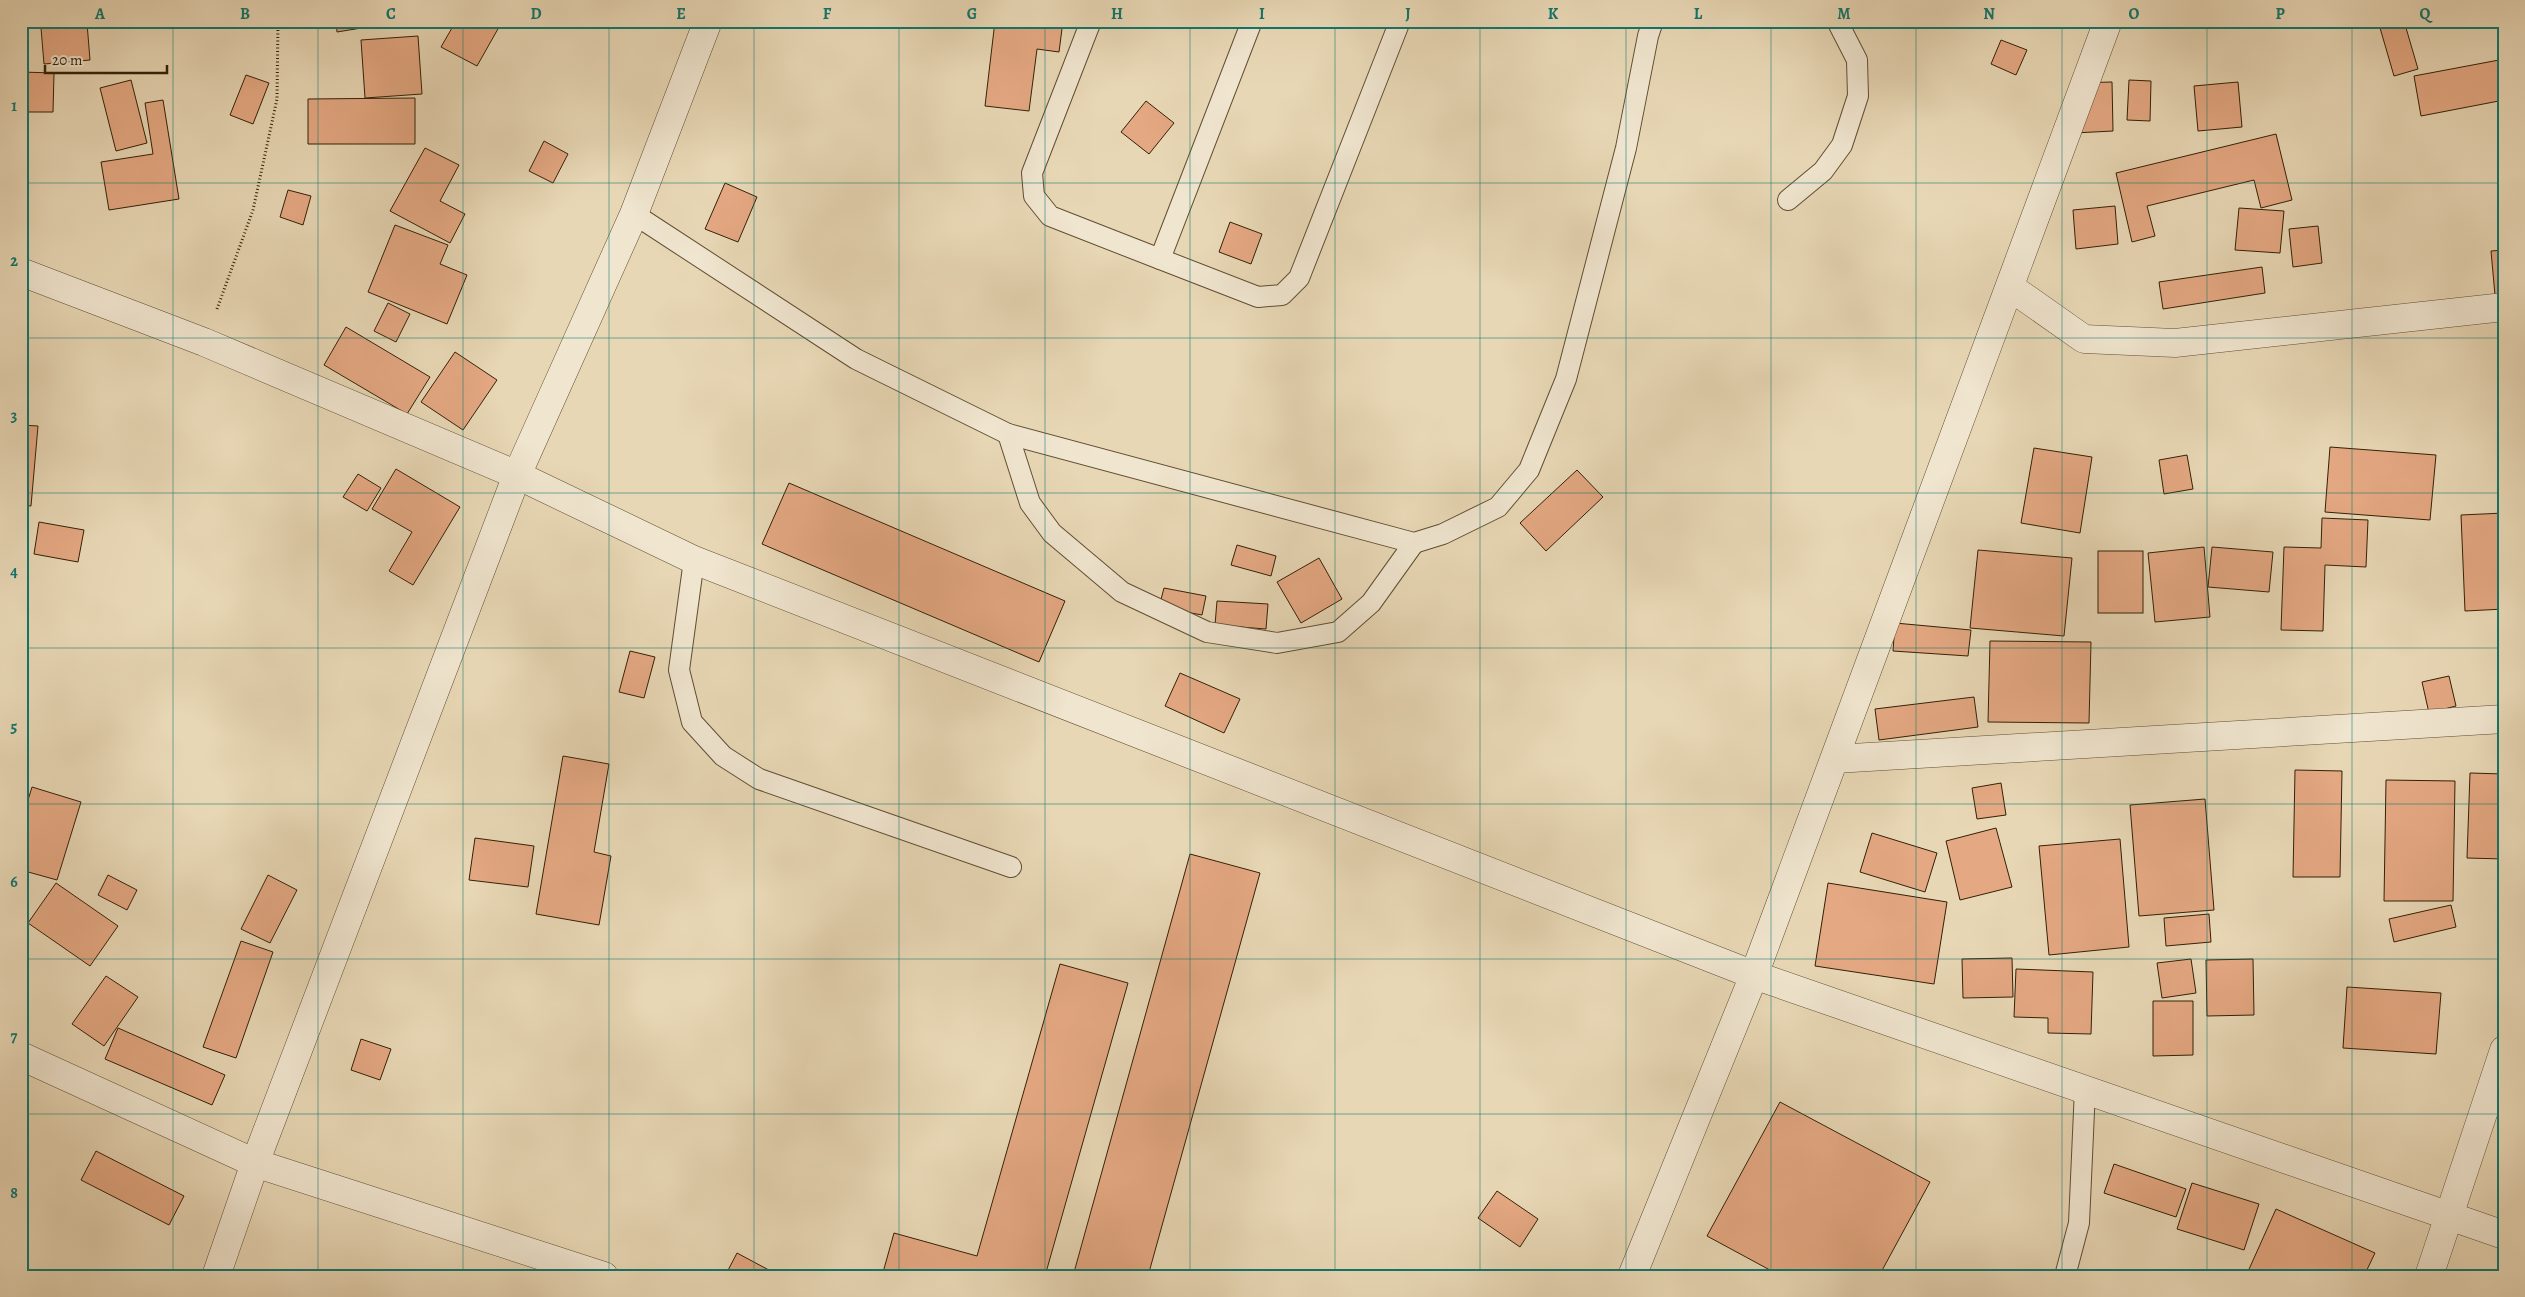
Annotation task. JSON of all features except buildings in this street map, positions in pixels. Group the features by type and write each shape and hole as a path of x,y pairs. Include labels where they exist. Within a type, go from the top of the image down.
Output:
{"street":[{"path":"216,1276 256,1163 517,475 634,214 708,21"},
{"path":"1632,1276 1754,975 2108,21"},
{"path":"21,272 204,342 517,475 694,560 1754,975 2504,1235"},
{"path":"2010,287 2084,338 2175,343 2504,307"},
{"path":"1834,759 2504,719"},
{"path":"2429,1276 2504,1050"},
{"path":"21,1056 256,1163 604,1276"}],"lane":[{"path":"1091,21 1032,173 1034,196 1050,216 1258,297 1282,295 1299,278 1400,21"},
{"path":"1160,259 1252,21"},
{"path":"634,214 856,359 1008,434 1414,543 1442,534 1498,507 1529,470 1566,379 1626,148 1648,36 1653,21"},
{"path":"1788,200 1823,171 1842,145 1858,96 1857,60 1837,21"},
{"path":"1008,434 1030,503 1052,533 1122,592 1207,632 1277,643 1338,632 1371,603 1414,543"},
{"path":"694,560 679,670 692,722 723,756 759,779 1011,866"},
{"path":"2065,1276 2079,1223 2085,1089"}],"path":[{"path":"204,342 253,210 276,99 278,21"}]}
